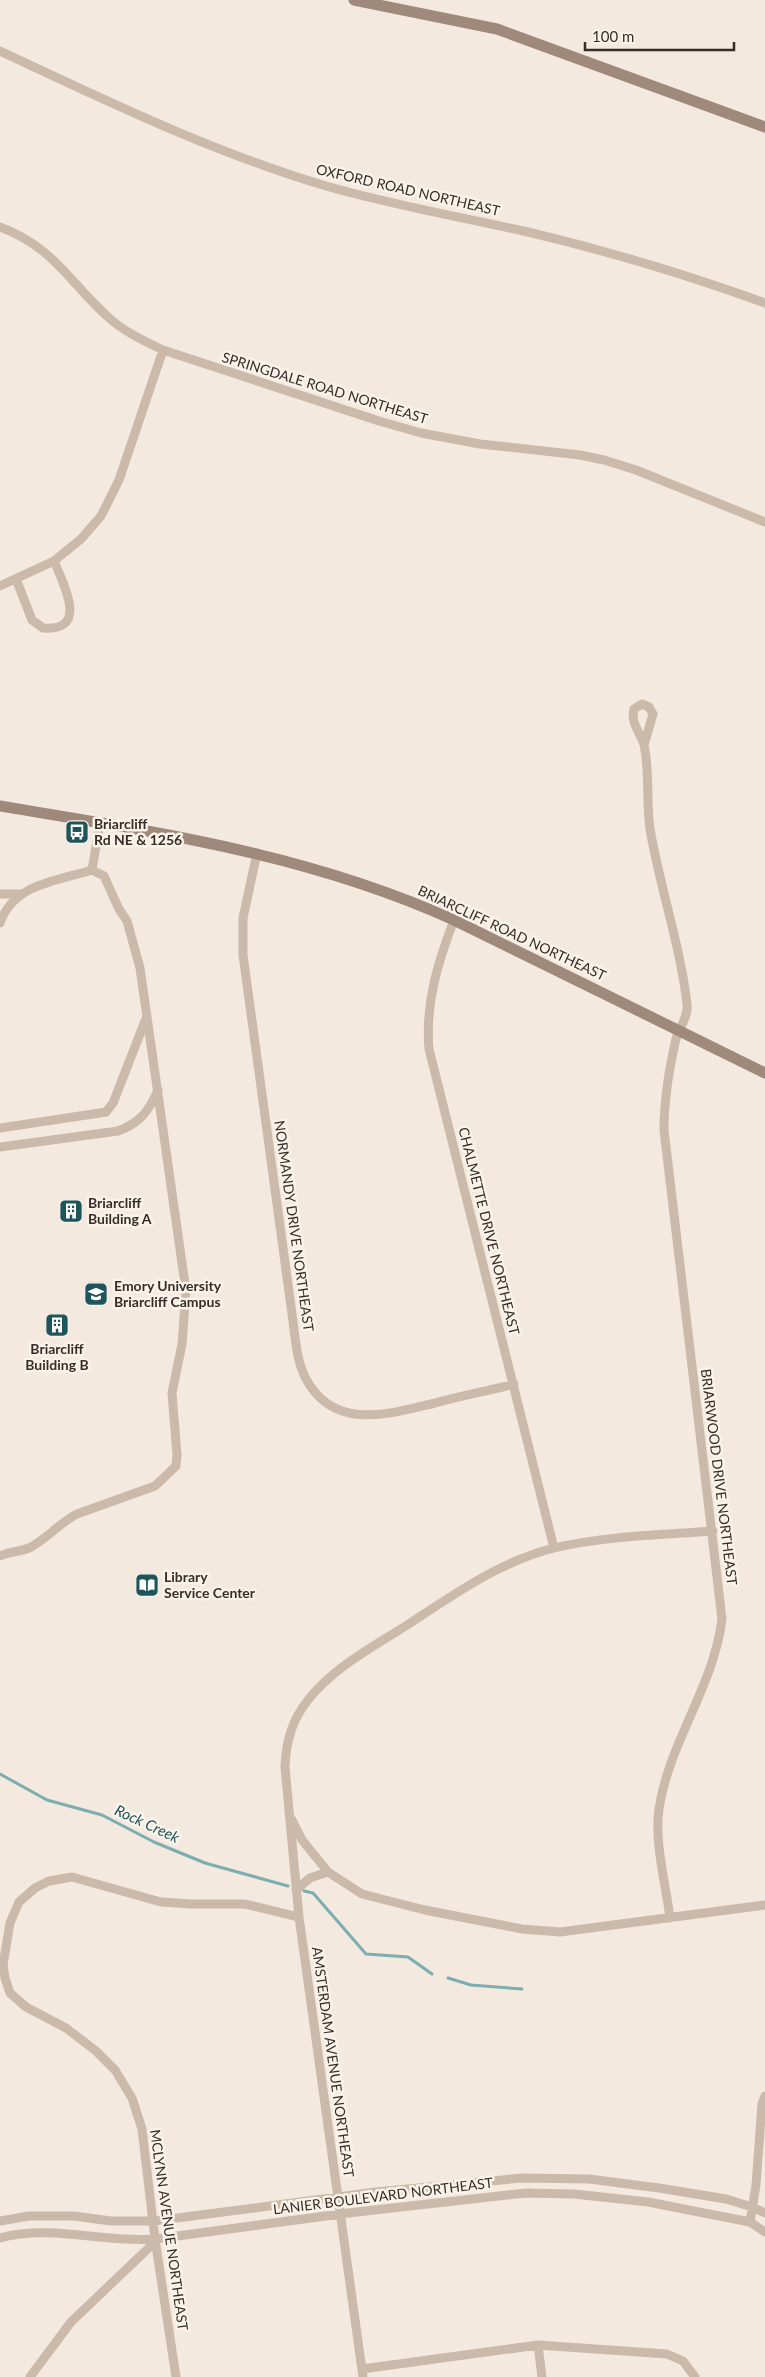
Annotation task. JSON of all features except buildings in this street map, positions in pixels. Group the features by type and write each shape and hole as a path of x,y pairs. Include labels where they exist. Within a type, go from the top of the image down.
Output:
{"main road":[{"path":"354,0 497,30 765,127"},
{"name":"BRIARCLIFF ROAD NORTHEAST","path":"0,806 179,836 257,853 405,899 454,920 765,1073"}],"street":[{"name":"OXFORD ROAD NORTHEAST","path":"0,50 156,124 258,164 360,195 582,246 765,303"},
{"name":"SPRINGDALE ROAD NORTHEAST","path":"0,227 32,243 50,255 109,318 134,335 163,350 421,433 480,444 580,455 604,460 636,470 765,522"},
{"path":"0,586 54,561 68,552 92,528 109,501 119,480 163,350"},
{"path":"16,579 32,620 43,628 59,627 66,621 71,607 54,561"},
{"name":"BRIARWOOD DRIVE NORTHEAST","path":"644,745 650,828 680,956 688,1007 684,1021 678,1030 665,1099 665,1145 721,1606 718,1642 713,1664 668,1770 658,1810 662,1861 670,1918"},
{"path":"92,870 100,822"},
{"name":"NORMANDY DRIVE NORTHEAST","path":"257,853 243,918 242,948 292,1314 300,1364 305,1378 325,1401 344,1411 367,1416 403,1411 514,1384"},
{"path":"0,894 20,894 92,870 104,876 132,933 140,968 186,1291 182,1344 172,1393 178,1455 176,1466 155,1486 77,1514 64,1520 49,1536 29,1548 0,1556"},
{"path":"0,923 9,904 20,894"},
{"name":"CHALMETTE DRIVE NORTHEAST","path":"454,920 440,960 430,999 429,1050 554,1548"},
{"path":"0,1128 106,1112 113,1103 147,1016"},
{"path":"0,1147 118,1131 128,1127 146,1114 158,1090"},
{"name":"AMSTERDAM AVENUE NORTHEAST","path":"362,2373 298,1917 285,1767 287,1742 299,1713 317,1690 356,1658 456,1592 502,1568 554,1548 635,1537 713,1531"},
{"path":"288,1811 302,1840 328,1872 354,1890 370,1897 424,1910 535,1931 560,1932 765,1906"},
{"path":"296,1890 310,1878 328,1872"},
{"name":"MCLYNN AVENUE NORTHEAST","path":"176,2377 142,2129 128,2089 115,2070 96,2051 66,2028 21,2003 7,1985 2,1964 14,1912 23,1898 35,1888 49,1881 72,1878 161,1902 245,1904 298,1917"},
{"path":"750,2222 762,2104 765,2096"},
{"path":"584,2195 585,2179"},
{"name":"LANIER BOULEVARD NORTHEAST","path":"0,2221 29,2216 74,2216 111,2221 154,2221 488,2180 585,2179 726,2199 765,2213"},
{"name":"LANIER BOULEVARD NORTHEAST","path":"0,2238 10,2235 50,2234 108,2239 156,2240 340,2214 504,2194 584,2195 648,2202 750,2222 765,2232"},
{"path":"108,2239 111,2221"},
{"path":"30,2377 70,2322 156,2240"},
{"path":"538,2345 542,2377"},
{"path":"362,2373 538,2345 667,2354 683,2361 695,2377"}],"waterway":[{"name":"Rock Creek","path":"0,1774 47,1800 102,1815 154,1842 205,1863 288,1886"},
{"name":"Rock Creek","path":"304,1891 313,1893 366,1954 408,1957 432,1974"},
{"name":"Rock Creek","path":"448,1978 471,1985 522,1989"}],"place":[{"name":"Briarcliff Rd NE & 1256","path":"77,832"},
{"name":"Briarcliff Building A","path":"71,1211"},
{"name":"Emory University Briarcliff Campus","path":"96,1294"},
{"name":"Briarcliff Building B","path":"57,1325"},
{"name":"Library Service Center","path":"147,1585"}]}
